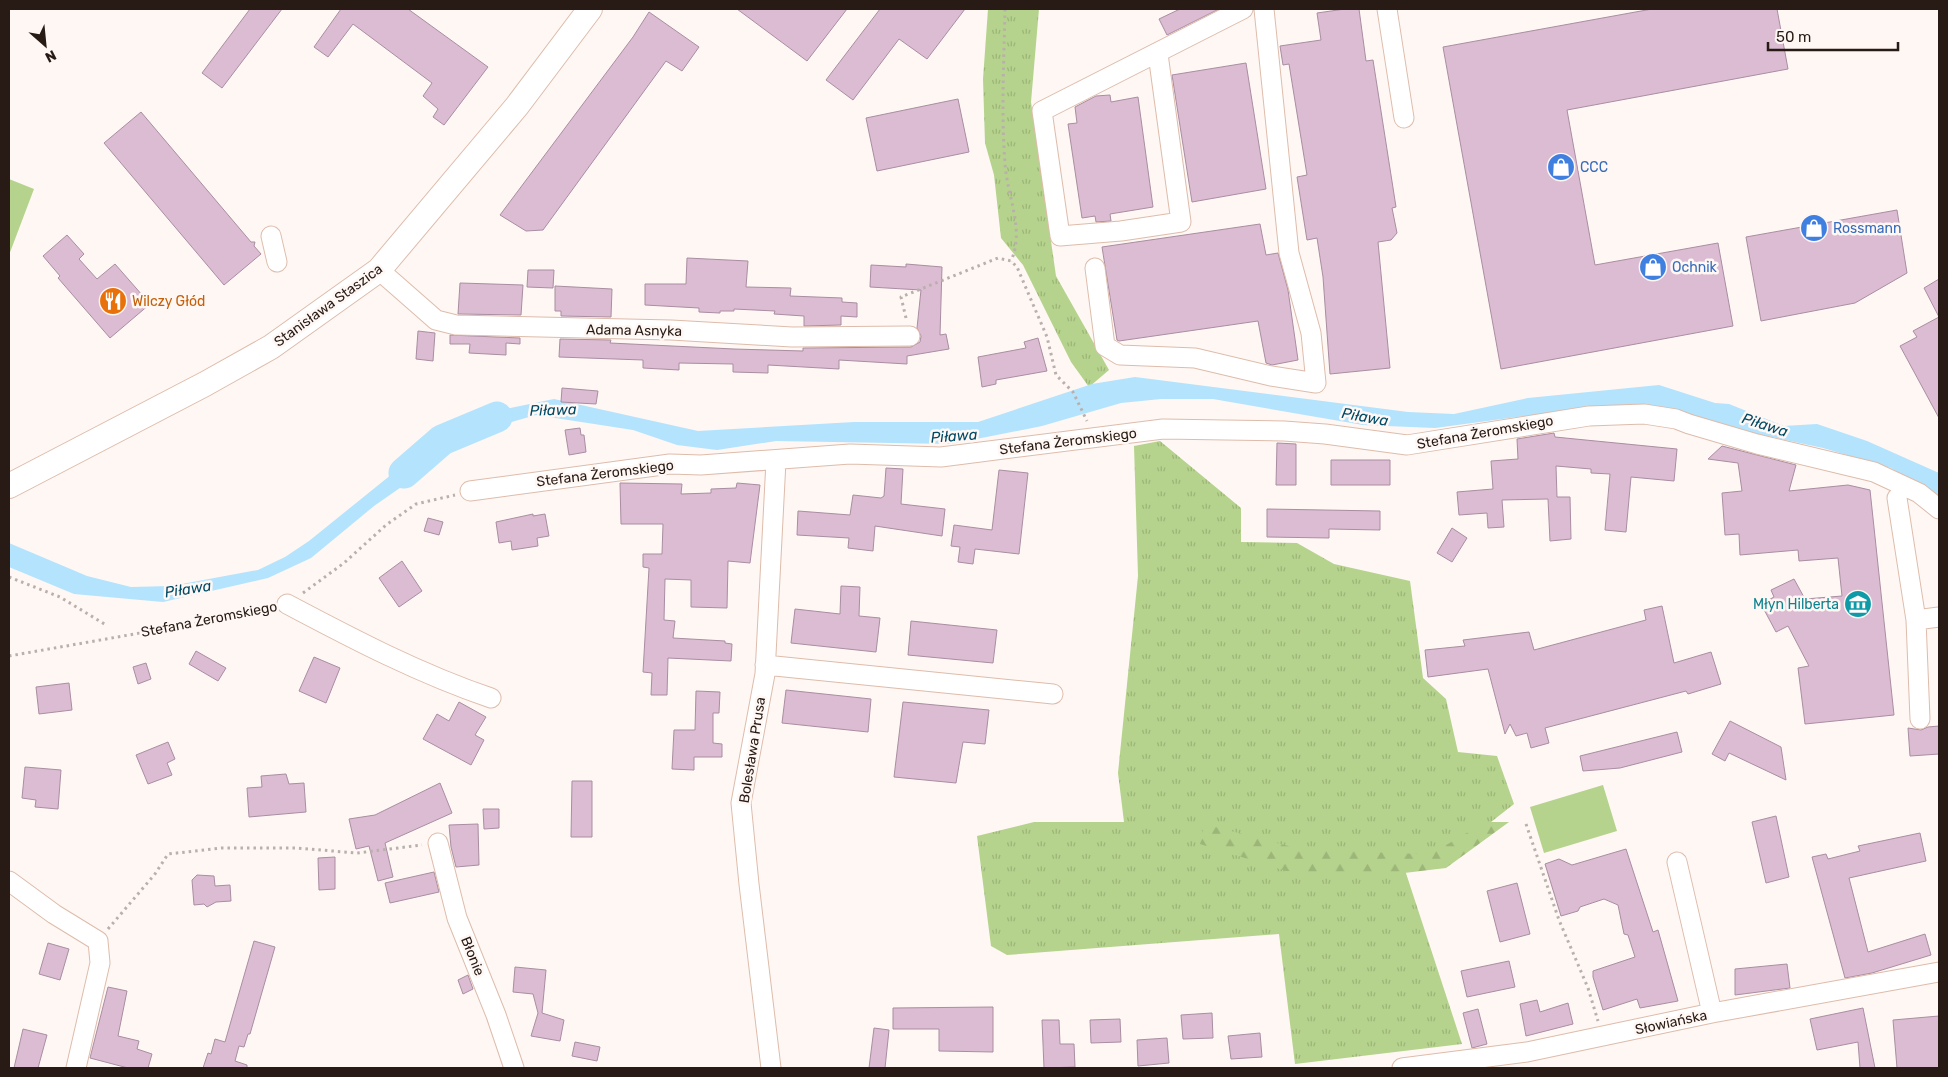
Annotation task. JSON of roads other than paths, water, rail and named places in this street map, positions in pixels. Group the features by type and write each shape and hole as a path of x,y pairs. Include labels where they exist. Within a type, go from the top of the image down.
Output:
{"main road":[{"name":"Stanisława Staszica","path":"9,486 205,384 271,347 379,270 517,106 590,9"}],"street":[{"path":"1158,54 1181,222 1121,231 1060,236 1042,112 1244,9"},
{"path":"1095,268 1105,346 1120,355 1195,358 1271,376 1316,383 1311,333 1289,253 1264,9"},
{"path":"1387,9 1404,118"},
{"path":"270,236 277,262"},
{"name":"Adama Asnyka","path":"379,270 436,320 456,325 671,330 792,337 910,336"},
{"name":"Stefana Żeromskiego","path":"470,491 670,464 701,465 776,461 850,454 941,457 1163,429 1284,431 1326,434 1407,446 1590,416 1644,414 1676,418 1689,424 1758,444 1874,472 1919,493 1939,509"},
{"name":"Bolesława Prusa","path":"771,1068 748,884 741,803 765,665 776,461"},
{"path":"1897,498 1916,620 1920,719"},
{"path":"287,604 347,636 457,686 491,698"},
{"path":"1916,620 1939,617"},
{"path":"765,665 1053,694"},
{"name":"Błonie","path":"438,842 457,918 496,1015 514,1068"},
{"path":"1677,862 1712,1013"},
{"path":"9,881 54,914 98,941 100,964 76,1068"},
{"name":"Słowiańska","path":"1402,1068 1527,1052 1712,1013 1939,972"}],"water":[{"path":"1135,377 1408,412 1454,414 1528,398 1659,385 1715,403 1729,404 1784,426 1817,424 1867,441 1939,473 1939,498 1891,468 1823,448 1748,432 1570,410 1435,428 1363,425 1213,399 1161,399 1121,403 1042,426 951,444 776,441 717,450 677,445 633,430 536,415 483,430 374,506 311,558 268,578 163,602 74,594 9,567 9,543 87,576 131,587 171,586 258,570 285,557 309,541 397,470 491,412 554,399 698,431 854,422 978,422 1092,384"}],"waterway":[{"name":"Piława","path":"404,473 442,440 497,417"}],"place":[{"name":"CCC","path":"1561,167"},
{"name":"Rossmann","path":"1814,228"},
{"name":"Ochnik","path":"1653,267"},
{"name":"Wilczy Głód","path":"113,301"},
{"name":"Młyn Hilberta","path":"1858,604"}]}
